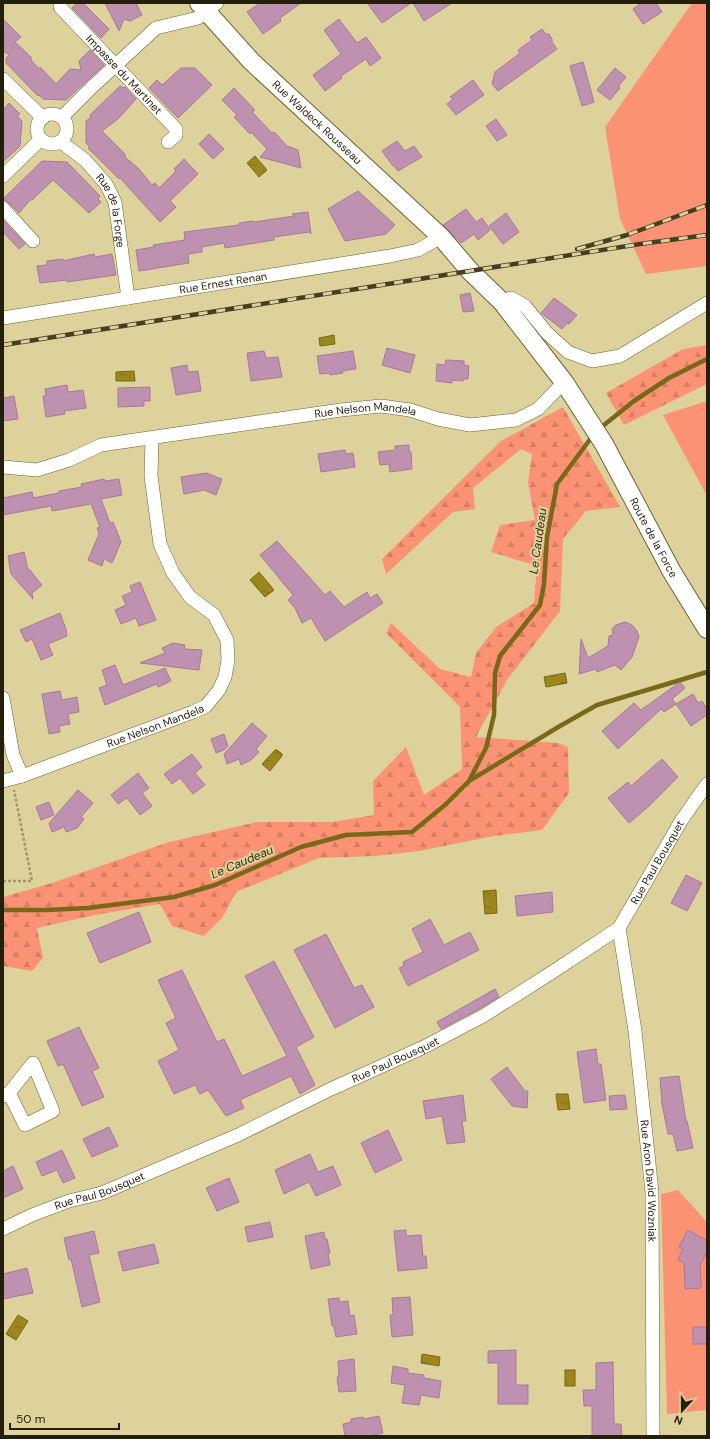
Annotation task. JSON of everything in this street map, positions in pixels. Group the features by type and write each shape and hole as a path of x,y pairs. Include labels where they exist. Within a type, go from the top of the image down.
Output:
{"street":[{"path":"62,118 115,65 156,28 198,18 207,6"},
{"name":"Rue Waldeck Rousseau","path":"207,6 251,61 441,237 470,270 502,302"},
{"name":"Impasse du Martinet","path":"60,7 176,129 176,135 168,142"},
{"path":"3,80 43,118"},
{"path":"52,114 62,118 67,125 68,130 61,142 48,144 41,139 37,131 43,118 52,114"},
{"path":"3,176 41,139"},
{"name":"Rue de la Forge","path":"61,142 85,160 106,184 115,202 128,298"},
{"path":"3,208 33,241"},
{"name":"Rue Ernest Renan","path":"3,318 390,256 418,250 441,237"},
{"path":"502,302 511,298 525,306 547,333 568,352 592,361 620,356 707,303"},
{"name":"Route de la Force","path":"502,302 564,382 604,444 672,572 707,629"},
{"name":"Rue Nelson Mandela","path":"3,467 37,470 69,460 101,445 302,415 381,406 410,410 438,419 470,425 516,420 538,409 564,382"},
{"name":"Rue Nelson Mandela","path":"12,778 206,706 219,690 225,677 228,660 227,640 214,616 190,597 173,573 160,544 151,476 152,438"},
{"path":"3,698 13,756 12,778"},
{"name":"Rue Paul Bousquet","path":"3,1229 32,1215 69,1201 102,1193 231,1138 331,1089 424,1047 483,1016 619,928 681,822 707,784"},
{"name":"Rue Aron David Wozniak","path":"619,928 635,1031 652,1192 653,1436"}],"path":[{"path":"3,882 32,881 12,778"}],"green space":[{"path":"692,3 707,3 707,266 646,274 620,219 605,127"},
{"path":"707,345 707,384 624,425 606,393 683,349"},
{"path":"707,401 707,496 663,415"},
{"path":"563,407 620,507 586,511 563,539 560,611 507,680 476,737 558,743 568,747 569,793 542,830 494,836 419,851 376,856 319,858 236,892 223,917 204,936 172,926 160,904 95,915 37,928 43,958 32,971 3,966 3,897 52,883 169,842 257,822 332,822 374,815 373,781 406,747 424,795 462,769 460,707 386,633 391,623 440,669 471,677 476,653 496,627 534,603 537,566 491,552 500,525 535,520 528,482 532,454 521,449 473,488 475,509 453,512 386,574 382,559 501,441"},
{"path":"678,1190 707,1222 707,1410 667,1414 661,1194"}],"water":[{"path":"255,156 267,170 259,177 247,163"},
{"path":"334,335 335,344 320,346 319,338"},
{"path":"134,371 135,381 116,381 116,372"},
{"path":"259,572 274,590 265,597 250,580"},
{"path":"565,673 567,683 546,687 544,677"},
{"path":"275,750 282,754 282,756 270,771 262,764"},
{"path":"496,890 497,913 485,914 483,891"},
{"path":"556,1094 568,1094 570,1109 558,1110"},
{"path":"18,1315 28,1321 16,1340 6,1334"},
{"path":"422,1354 440,1357 439,1366 421,1363"},
{"path":"565,1370 575,1370 575,1386 565,1386"}],"building":[{"path":"77,3 83,3 109,29 101,38 72,8"},
{"path":"105,3 136,3 142,15 130,21 124,19 119,31"},
{"path":"260,3 301,3 280,18 281,21 263,34 247,12"},
{"path":"367,3 411,3 382,23"},
{"path":"413,3 452,3 424,21"},
{"path":"641,3 656,3 662,12 643,24 633,9"},
{"path":"3,19 21,37 15,42 31,57 31,60 38,68 41,68 56,84 70,69 81,70 79,61 90,50 104,65 66,100 43,99 39,95 38,96 6,63 6,58 9,55 5,52 3,54"},
{"path":"339,19 357,43 366,37 381,58 370,66 366,59 341,76 342,78 325,91 313,75 341,54 324,30"},
{"path":"542,29 546,34 549,34 557,49 498,91 492,84 495,72 520,53 518,50 532,40 530,37"},
{"path":"583,62 594,102 582,106 570,66"},
{"path":"181,68 195,68 212,85 178,118 149,88 157,80 162,85"},
{"path":"615,68 626,77 618,87 620,88 610,100 597,90"},
{"path":"473,80 484,95 456,115 447,104 453,99 450,97"},
{"path":"120,86 123,88 125,87 136,99 118,119 102,131 125,154 125,157 139,169 152,185 155,183 159,188 176,171 174,169 184,159 198,174 170,201 176,207 160,222 120,178 119,179 88,148 90,147 86,143 86,121 91,117 90,115"},
{"path":"234,88 255,110 252,112 272,133 274,132 287,146 298,150 301,168 260,157 267,149 234,117 237,115 222,100"},
{"path":"9,103 20,114 17,116 22,121 20,146 3,162 3,110"},
{"path":"496,119 507,135 497,141 486,126"},
{"path":"209,134 224,149 213,159 199,144"},
{"path":"397,141 405,151 414,146 422,157 398,171 382,151"},
{"path":"42,161 67,162 100,196 98,199 101,202 89,213 53,180 32,200 30,200 19,213 3,199"},
{"path":"358,191 395,225 386,234 345,241 328,209"},
{"path":"466,209 476,222 482,218 490,230 478,240 474,234 461,243 443,225"},
{"path":"308,212 311,234 309,232 274,237 274,240 225,248 224,243 202,247 202,252 188,254 189,263 139,271 136,250 154,247 153,245 185,240 184,232 239,225 239,223 294,216 292,214"},
{"path":"506,213 519,232 503,244 489,226"},
{"path":"3,220 25,244 19,249 3,232"},
{"path":"94,254 95,257 112,254 116,275 67,282 67,280 40,283 37,266 47,265 47,261 63,259 63,261"},
{"path":"470,293 474,311 463,312 460,295"},
{"path":"554,298 577,315 562,329 541,313"},
{"path":"387,348 415,355 410,373 382,365"},
{"path":"264,351 266,358 278,357 282,377 251,381 247,353"},
{"path":"353,351 356,369 330,375 330,373 320,374 317,356"},
{"path":"446,360 464,361 464,365 469,366 468,379 463,379 463,381 452,380 452,383 436,381 437,364 445,365"},
{"path":"187,365 188,372 198,371 201,391 176,395 171,368"},
{"path":"67,385 68,392 83,390 86,408 64,411 65,414 46,417 43,396 46,396 45,389"},
{"path":"150,387 150,401 144,401 144,406 118,407 118,388"},
{"path":"14,396 18,419 3,421 3,398"},
{"path":"409,445 412,469 390,472 389,464 380,465 378,452 395,450 395,446"},
{"path":"345,450 346,454 353,453 355,467 321,472 318,454"},
{"path":"206,473 222,479 216,495 204,490 184,494 181,477"},
{"path":"104,479 105,481 119,479 122,495 101,499 110,523 113,522 121,542 112,563 104,559 102,566 88,560 99,534 97,528 100,527 91,504 52,511 51,506 3,515 3,498 32,492 33,498 82,487 81,484"},
{"path":"277,541 325,595 330,591 344,607 367,592 370,598 377,594 383,603 325,641 311,618 302,623 295,608 288,600 293,595 260,555"},
{"path":"24,552 28,570 29,569 42,585 32,593 33,599 11,574 8,556"},
{"path":"140,582 156,620 139,626 136,618 121,624 115,610 126,605 122,596 132,592 130,586"},
{"path":"60,613 67,636 48,644 53,655 41,660 32,639 26,642 20,630"},
{"path":"625,622 632,625 637,631 639,637 632,657 621,670 615,665 597,672 596,669 579,674 581,639 588,658 608,646 609,636 613,635 612,629 616,625"},
{"path":"173,643 185,645 184,649 202,650 199,670 140,663 165,653 162,648"},
{"path":"115,665 123,685 165,668 171,681 158,687 157,684 105,705 99,688 107,685 102,670"},
{"path":"680,682 685,688 672,699 676,704 664,712 661,709 618,749 602,731 634,703 641,710"},
{"path":"60,691 62,700 77,697 79,712 68,714 70,724 59,726 60,732 49,734 42,694"},
{"path":"693,694 698,703 702,701 707,709 707,715 691,726 676,704"},
{"path":"252,723 267,736 256,749 259,752 251,760 241,765 239,759 227,764 224,754"},
{"path":"224,734 228,746 224,750 216,753 211,739"},
{"path":"192,754 202,767 195,773 205,785 193,794 180,778 172,784 164,774"},
{"path":"662,759 678,777 648,807 629,823 608,798 628,782 631,786"},
{"path":"138,773 149,788 142,793 152,806 140,815 127,798 118,804 111,795"},
{"path":"78,790 93,803 81,817 84,819 77,828 66,832 64,827 52,832 49,823"},
{"path":"49,802 54,815 41,820 36,807"},
{"path":"686,875 702,883 687,911 671,903"},
{"path":"552,892 553,912 517,916 515,896"},
{"path":"139,912 151,942 100,963 87,933"},
{"path":"430,919 444,945 470,932 479,950 408,986 399,968 404,966 403,962 423,952 412,929"},
{"path":"326,934 354,988 362,985 374,1007 335,1028 294,950"},
{"path":"274,961 314,1037 296,1047 315,1085 300,1094 291,1076 240,1100 244,1108 226,1116 208,1090 200,1094 195,1085 174,1094 158,1061 179,1050 166,1023 176,1018 158,980 182,970 217,1042 224,1039 242,1076 287,1056 245,976"},
{"path":"495,989 499,997 441,1029 437,1022"},
{"path":"79,1027 99,1068 92,1071 104,1097 82,1106 63,1064 58,1066 47,1041"},
{"path":"596,1049 598,1064 601,1064 606,1100 584,1103 577,1052"},
{"path":"507,1067 525,1091 528,1091 527,1108 512,1106 491,1079"},
{"path":"679,1076 686,1121 693,1148 677,1151 673,1134 668,1134 662,1104 660,1078"},
{"path":"463,1095 466,1121 462,1121 465,1142 447,1144 442,1116 426,1119 423,1101"},
{"path":"625,1095 627,1109 610,1110 609,1096"},
{"path":"109,1127 118,1146 92,1157 83,1139"},
{"path":"388,1130 402,1160 375,1173 361,1143"},
{"path":"62,1150 75,1178 63,1183 57,1170 42,1176 36,1162"},
{"path":"310,1154 318,1172 333,1166 341,1185 316,1196 309,1182 284,1194 275,1170"},
{"path":"13,1166 23,1189 3,1198 3,1171"},
{"path":"229,1178 239,1202 217,1211 206,1188"},
{"path":"270,1222 273,1237 248,1242 245,1227"},
{"path":"406,1230 406,1236 421,1235 423,1256 426,1256 427,1268 398,1271 394,1231"},
{"path":"688,1230 707,1241 707,1252 700,1265 701,1288 685,1289 684,1263 678,1260 683,1249 679,1247"},
{"path":"94,1231 99,1253 89,1255 100,1302 82,1307 71,1259 69,1260 64,1238"},
{"path":"324,1232 330,1253 328,1253 330,1265 311,1269 305,1236"},
{"path":"154,1244 159,1263 123,1271 118,1252"},
{"path":"27,1268 33,1293 3,1299 3,1274"},
{"path":"410,1297 413,1335 392,1337 390,1315 393,1315 392,1298"},
{"path":"339,1298 340,1302 348,1301 350,1316 354,1315 357,1334 336,1337 334,1326 332,1326 328,1299"},
{"path":"693,1327 707,1327 707,1344 693,1344"},
{"path":"516,1350 516,1385 528,1385 528,1404 498,1404 498,1363 488,1363 488,1351"},
{"path":"354,1359 356,1391 339,1392 337,1377 339,1377 338,1361"},
{"path":"613,1362 614,1424 621,1424 622,1436 592,1436 592,1406 584,1406 583,1390 596,1390 596,1363"},
{"path":"393,1366 408,1369 408,1373 424,1375 424,1378 441,1381 439,1398 421,1395 419,1405 402,1403 405,1385 391,1383"},
{"path":"379,1416 383,1433 370,1436 345,1436 343,1424 351,1422 351,1419 363,1417 364,1419"}],"waterway":[{"name":"Le Caudeau","path":"599,429 634,401 669,378 707,359"},
{"name":"Le Caudeau","path":"3,910 88,908 174,897 215,885 301,847 346,835 412,832 445,805 469,781 486,748 494,715 495,673 500,656 540,605 544,584 547,537 557,484 594,434"},
{"name":"Le Caudeau","path":"469,781 597,705 707,672"}],"railway":[{"path":"577,249 627,235 707,205"},
{"path":"3,345 640,244 707,235"}]}
